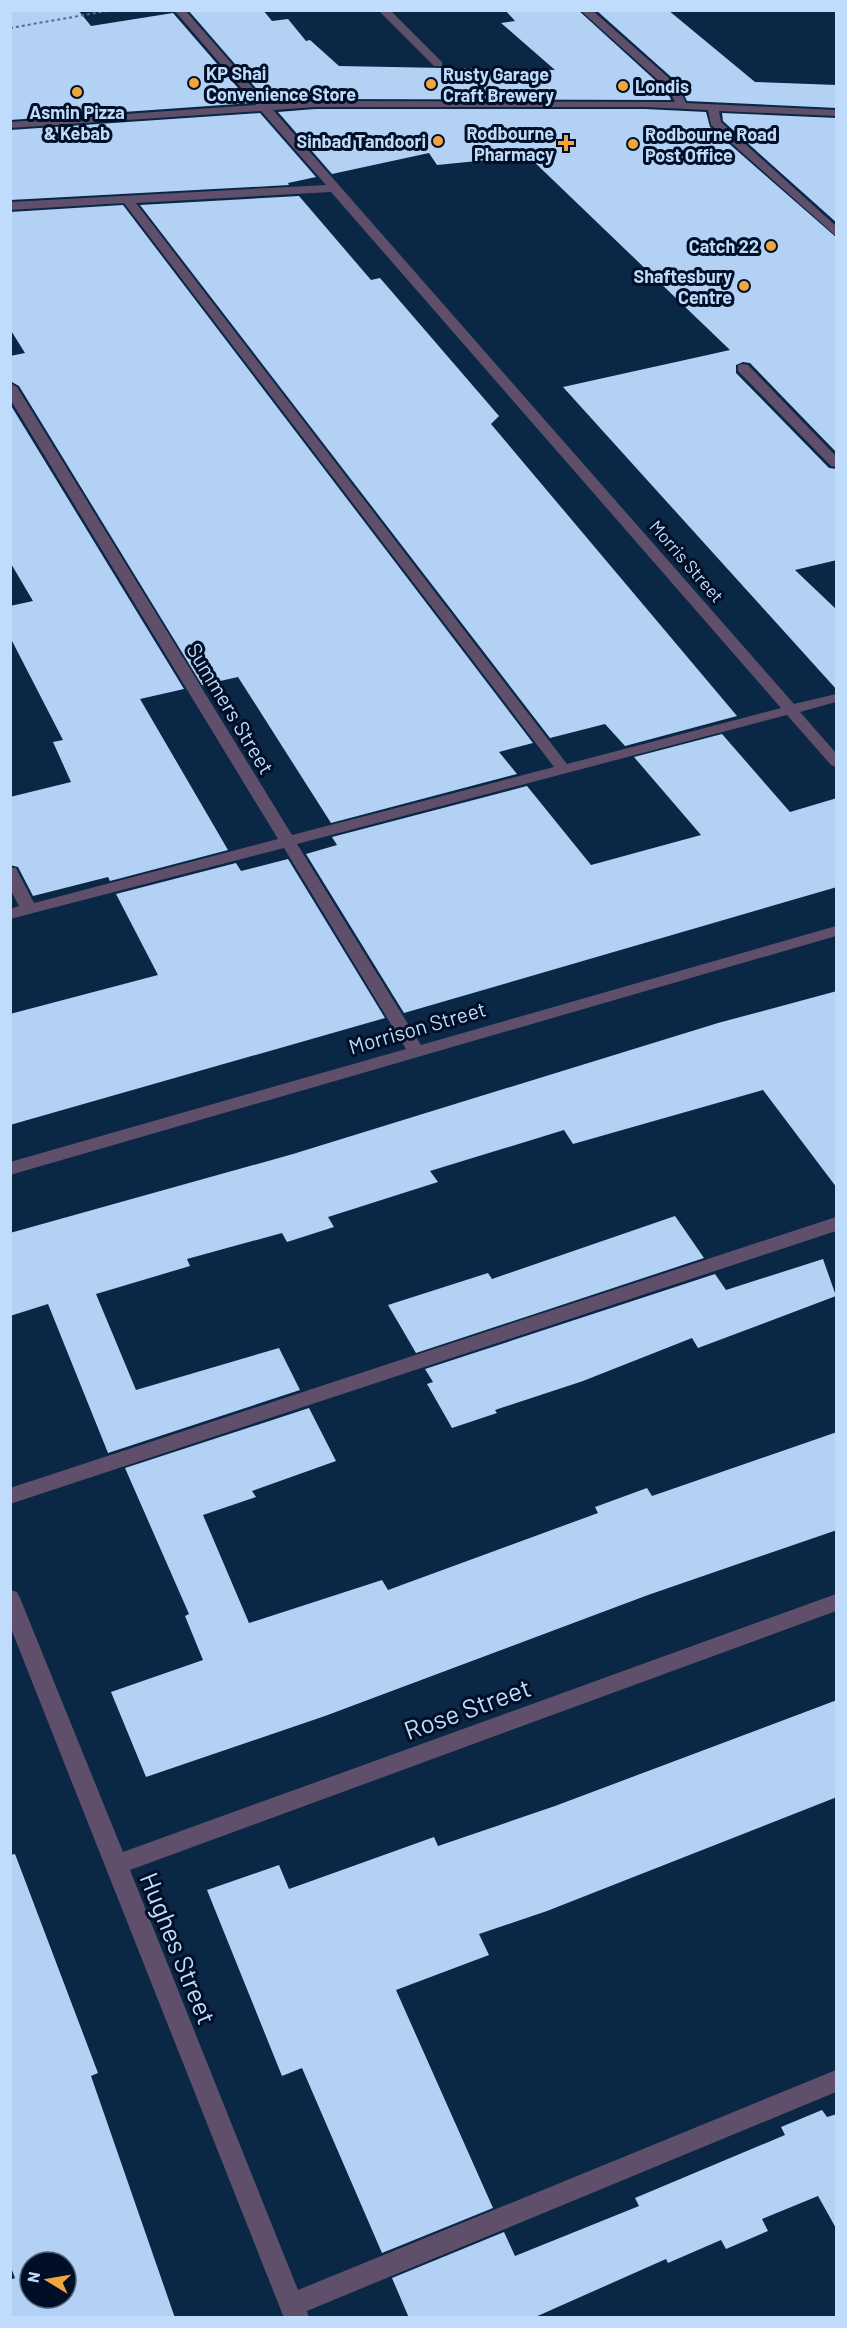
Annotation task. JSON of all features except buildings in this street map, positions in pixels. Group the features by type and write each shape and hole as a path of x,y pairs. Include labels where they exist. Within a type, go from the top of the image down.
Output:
{"street":[{"name":"Morris Street","path":"179,10 334,188 513,384 837,762"},
{"path":"383,10 438,64"},
{"path":"585,10 674,88 682,105"},
{"path":"10,125 265,107 475,103 682,105 837,113"},
{"path":"713,106 715,123 837,232"},
{"path":"10,206 334,188"},
{"path":"128,200 563,769"},
{"path":"743,368 837,463"},
{"name":"Summers Street","path":"10,387 416,1051"},
{"path":"10,914 837,698"},
{"path":"10,872 29,909"},
{"name":"Morrison Street","path":"10,1169 837,931"},
{"path":"10,1496 837,1224"},
{"name":"Hughes Street","path":"10,1598 294,2311"},
{"name":"Rose Street","path":"115,1865 837,1602"},
{"path":"294,2311 837,2081"}],"path":[{"path":"10,28 113,10"}],"place":[{"name":"KP Shai Convenience Store","path":"194,83"},
{"name":"Rusty Garage Craft Brewery","path":"431,84"},
{"name":"Londis","path":"623,86"},
{"name":"Asmin Pizza & Kebab","path":"77,92"},
{"name":"Sinbad Tandoori","path":"438,141"},
{"name":"Rodbourne Pharmacy","path":"566,143"},
{"name":"Rodbourne Road Post Office","path":"633,144"},
{"name":"Catch 22","path":"771,246"},
{"name":"Shaftesbury Centre","path":"744,286"}]}
